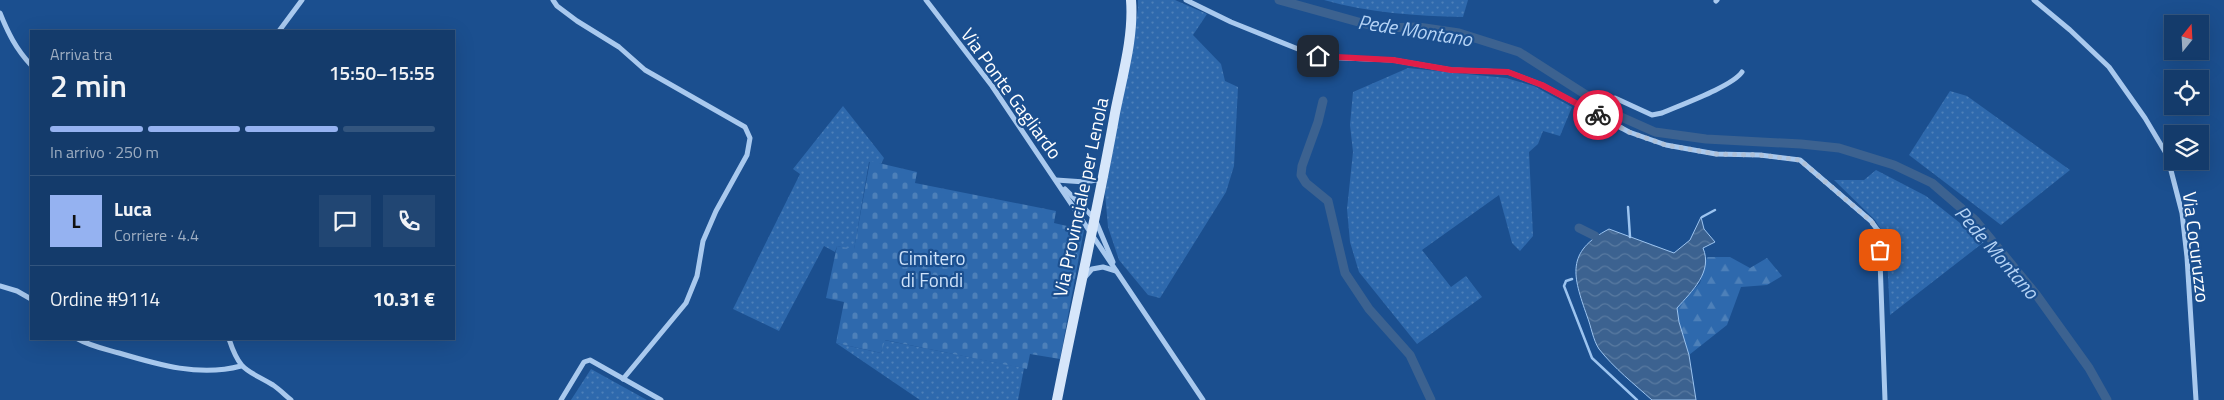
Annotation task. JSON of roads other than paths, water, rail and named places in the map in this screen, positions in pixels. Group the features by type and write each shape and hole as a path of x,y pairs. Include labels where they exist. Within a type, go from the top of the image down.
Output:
{"main road":[{"name":"Via Provinciale per Lenola","path":"1058,400 1081,282 1104,179 1130,34 1132,0"}],"street":[{"path":"280,30 302,0"},
{"path":"553,0 571,16 619,47 645,70 745,127 750,138 747,155 716,211 703,241 697,276 686,303 623,379"},
{"name":"Via Ponte Gagliardo","path":"926,0 992,86 1092,237 1204,400"},
{"path":"1186,0 1231,22 1318,56 1393,60 1451,70 1508,72 1542,85 1629,132 1666,145 1716,154 1760,155 1800,160 1871,221 1879,232 1885,400"},
{"name":"Via Cocuruzzo","path":"2034,0 2070,30 2109,67 2145,118 2166,155 2182,212 2188,257 2196,400"},
{"path":"0,13 8,35 18,51 30,64"},
{"path":"1604,117 1611,100 1615,98 1652,115 1662,113 1726,84 1742,72"},
{"name":"Via Ponte Gagliardo","path":"1056,180 1085,182 1104,179"},
{"name":"Via Ponte Gagliardo","path":"1056,180 1095,219 1117,272"},
{"path":"1081,282 1092,269 1103,266 1117,272"},
{"path":"0,286 17,291 30,298"},
{"path":"81,340 134,358 176,369 206,371 241,366"},
{"path":"229,340 241,366 291,400"},
{"path":"561,400 584,362 590,360 661,400"}],"water":[{"path":"1701,217 1704,229 1715,242 1703,248 1705,265 1703,273 1694,288 1677,308 1679,322 1689,355 1696,400 1652,400 1599,349 1578,289 1576,266 1579,256 1585,247 1609,229 1674,253 1690,240"}],"waterway":[{"name":"Pede Montano","path":"1279,0 1380,28 1418,27 1459,33 1519,52 1619,116 1655,132 1706,139 1839,148 1894,165 1932,183 1976,221 2035,293 2089,368 2107,400"},
{"path":"1323,101 1318,122 1302,166 1301,175 1306,183 1328,201 1345,273 1369,309 1410,355 1431,400"},
{"path":"1628,207 1630,237"},
{"path":"1702,217 1715,210"},
{"path":"1579,228 1595,236"},
{"path":"1572,279 1566,281 1564,286 1592,358 1637,400"}],"park label":[{"name":"Cimitero di Fondi","path":"932,268"}]}
